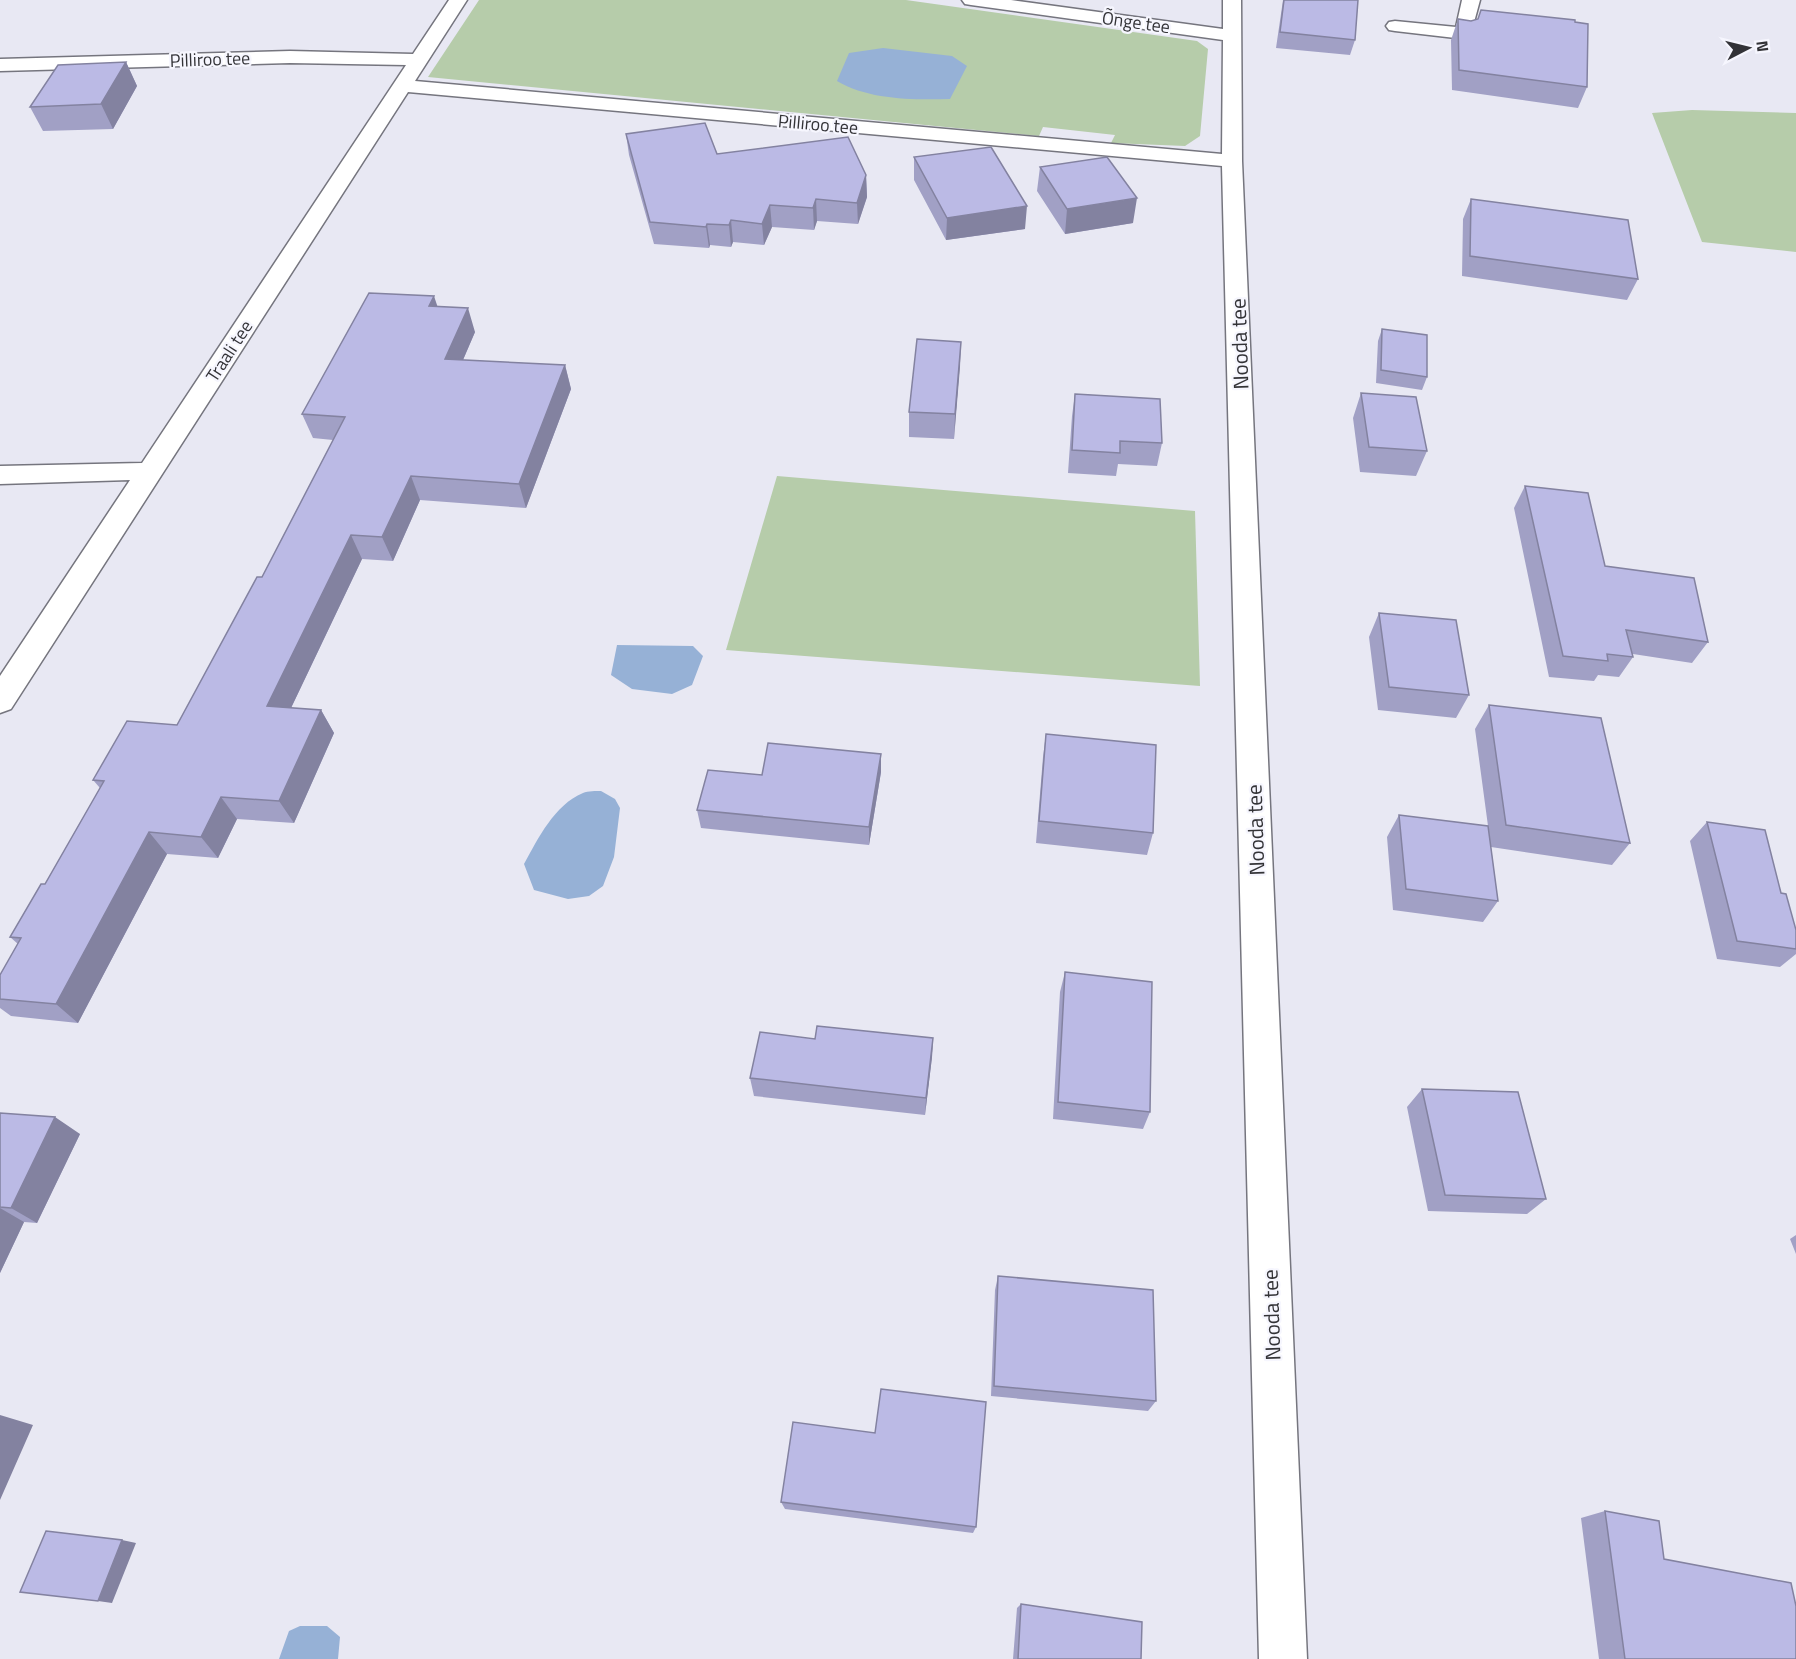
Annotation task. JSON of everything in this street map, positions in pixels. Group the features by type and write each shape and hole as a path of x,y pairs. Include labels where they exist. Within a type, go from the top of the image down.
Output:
{"street":[{"name":"Traali tee","path":"0,701 458,0"},
{"name":"Õnge tee","path":"971,0 1230,35"},
{"name":"Nooda tee","path":"1232,0 1230,35 1232,161 1283,1659"},
{"path":"1395,26 1464,33 1471,0"},
{"name":"Pilliroo tee","path":"0,65 290,57 420,60"},
{"name":"Pilliroo tee","path":"403,86 1232,161"},
{"path":"0,475 151,471"}],"green space":[{"path":"479,0 906,0 1197,41 1208,49 1200,136 1185,146 1111,143 1115,135 1043,127 1039,136 428,77"},
{"path":"1692,110 1796,113 1796,252 1702,242 1652,113"},
{"path":"777,476 1195,511 1200,686 726,650"}],"water":[{"path":"883,48 952,56 967,66 950,99 892,98 863,92 837,81 849,53"},
{"path":"617,645 693,646 703,656 692,685 672,694 632,689 611,675"},
{"path":"601,791 615,799 620,808 614,857 603,886 589,896 568,899 534,890 524,864 548,824 555,814 573,798 585,792"},
{"path":"300,1626 327,1626 340,1637 338,1659 279,1659 289,1631"}],"building":[{"path":"1284,0 1358,0 1355,40 1280,32"},
{"path":"1481,10 1575,20 1575,22 1588,24 1587,87 1459,70 1458,19 1471,21 1478,19"},
{"path":"126,62 101,104 30,107 58,65"},
{"path":"705,123 717,154 848,137 866,175 857,203 816,199 813,208 770,205 762,224 731,220 729,225 707,224 706,227 650,222 626,134"},
{"path":"991,147 1027,206 947,218 914,157"},
{"path":"1107,157 1137,198 1067,209 1040,167"},
{"path":"1471,199 1628,220 1638,279 1470,256"},
{"path":"369,293 434,296 429,306 468,308 445,359 565,365 519,484 411,476 382,537 351,535 267,706 321,710 279,801 221,797 201,837 149,832 56,1004 0,999 0,975 21,938 10,937 41,884 45,884 104,781 93,780 127,721 177,725 257,577 262,577 345,417 302,414"},
{"path":"1382,329 1427,335 1427,377 1381,370"},
{"path":"917,339 961,342 955,414 909,412"},
{"path":"1361,393 1416,397 1427,451 1369,447"},
{"path":"1075,394 1160,399 1162,443 1120,441 1120,453 1072,450"},
{"path":"1525,486 1588,493 1605,566 1694,578 1708,642 1626,630 1633,657 1607,654 1608,661 1563,656"},
{"path":"1379,613 1456,620 1469,695 1389,687"},
{"path":"1489,705 1601,718 1630,843 1506,825"},
{"path":"1046,734 1156,745 1153,833 1039,821"},
{"path":"768,743 881,754 869,827 697,810 708,770 762,775"},
{"path":"1399,815 1488,826 1498,901 1406,889"},
{"path":"1707,822 1765,830 1781,893 1786,894 1796,930 1796,949 1737,941"},
{"path":"1065,972 1152,982 1150,1112 1058,1102"},
{"path":"817,1026 933,1038 926,1098 750,1078 760,1032 815,1039"},
{"path":"1422,1089 1518,1092 1546,1199 1445,1195"},
{"path":"0,1113 55,1117 11,1208 0,1207"},
{"path":"998,1276 1153,1290 1156,1401 994,1386"},
{"path":"881,1389 986,1402 976,1527 781,1502 793,1422 875,1433"},
{"path":"1605,1511 1659,1521 1664,1559 1791,1583 1796,1606 1796,1659 1625,1659"},
{"path":"46,1531 122,1540 98,1601 20,1592"},
{"path":"1021,1604 1142,1622 1141,1659 1018,1659"}]}
